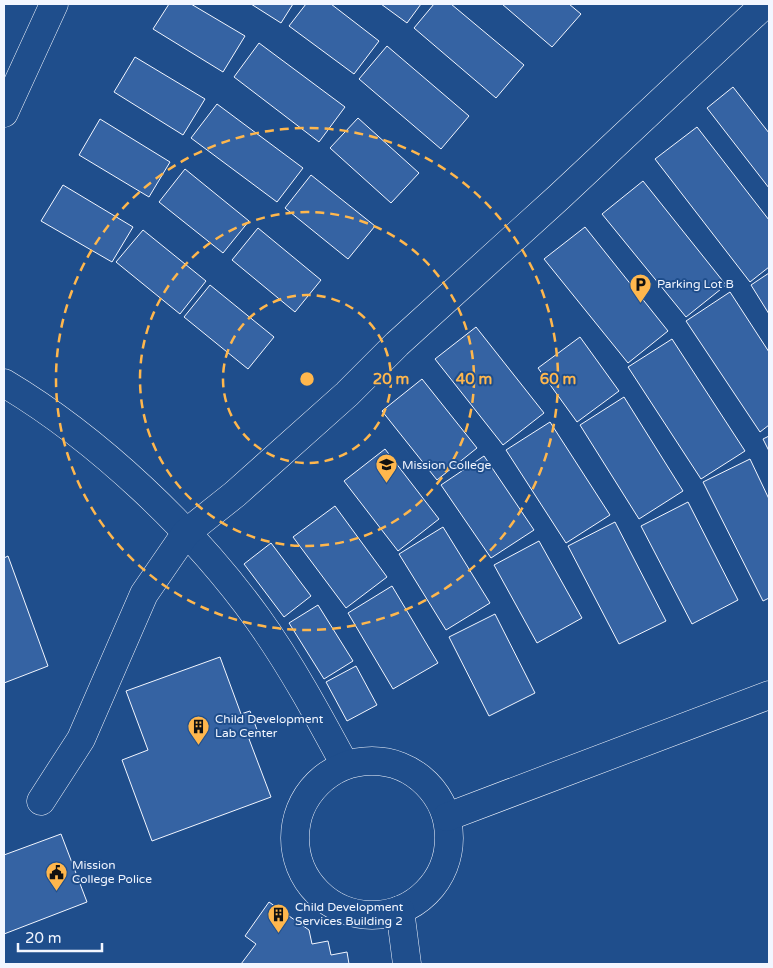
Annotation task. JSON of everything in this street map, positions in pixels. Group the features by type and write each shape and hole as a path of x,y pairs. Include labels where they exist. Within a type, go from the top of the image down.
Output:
{"lane":[{"path":"4,113 54,4"},
{"path":"41,801 81,739 144,594 186,533 235,494 347,394 397,344 559,197 765,4"},
{"path":"4,382 27,396 110,460 198,544 257,618 294,673 345,765"},
{"path":"447,818 769,695"},
{"path":"371,760 396,764 419,776 436,794 447,818 449,848 446,862 436,883 420,900 400,910 376,916 352,913 330,903 324,898 312,887 300,867 294,842 297,818 307,795 324,777 345,765 371,760"},
{"path":"400,910 407,964"}],"building":[{"path":"169,4 191,4 245,36 223,72 153,29"},
{"path":"251,4 293,4 281,23"},
{"path":"306,4 331,4 379,41 354,74 289,26"},
{"path":"381,4 421,4 407,23"},
{"path":"434,4 451,4 524,65 496,98 414,28"},
{"path":"502,4 569,4 581,14 552,47"},
{"path":"259,43 345,107 319,142 234,77"},
{"path":"387,46 469,116 441,149 359,79"},
{"path":"135,57 205,99 183,135 114,92"},
{"path":"733,87 769,133 769,188 707,108"},
{"path":"217,104 303,168 277,202 191,138"},
{"path":"358,118 419,173 391,203 330,148"},
{"path":"100,119 170,162 149,197 79,155"},
{"path":"697,127 769,220 769,267 750,282 655,159"},
{"path":"185,169 249,221 223,253 159,202"},
{"path":"311,175 375,226 348,259 285,208"},
{"path":"643,181 726,285 686,317 602,214"},
{"path":"63,185 133,227 112,262 41,221"},
{"path":"585,227 668,331 628,363 544,259"},
{"path":"258,228 321,280 295,312 232,260"},
{"path":"143,230 206,281 180,314 116,262"},
{"path":"769,273 769,314 751,285"},
{"path":"210,285 274,337 248,369 184,317"},
{"path":"730,292 769,352 769,425 760,432 686,321"},
{"path":"476,327 544,413 503,445 435,359"},
{"path":"580,337 619,391 577,422 538,368"},
{"path":"672,339 745,451 701,479 628,367"},
{"path":"422,379 477,448 437,480 382,411"},
{"path":"624,397 683,491 639,519 580,425"},
{"path":"550,422 610,515 566,543 506,450"},
{"path":"769,436 769,451 763,439"},
{"path":"385,449 439,519 398,551 344,481"},
{"path":"484,456 534,530 491,558 441,485"},
{"path":"750,459 769,499 769,598 763,601 703,482"},
{"path":"688,502 738,600 692,624 641,526"},
{"path":"335,506 387,577 346,608 293,537"},
{"path":"615,522 666,621 619,644 568,546"},
{"path":"443,527 490,603 446,630 399,554"},
{"path":"539,541 582,618 537,643 494,565"},
{"path":"271,543 311,596 284,617 244,564"},
{"path":"8,556 48,666 4,683 4,558"},
{"path":"392,586 438,663 393,689 348,613"},
{"path":"318,605 353,661 324,679 289,623"},
{"path":"495,614 535,693 489,716 449,637"},
{"name":"Child Development Lab Center","path":"220,657 241,714 250,711 259,735 249,739 271,797 152,841 122,760 148,750 126,691"},
{"path":"356,666 377,705 347,721 326,682"},
{"path":"61,834 87,902 4,934 4,855"},
{"name":"Child Development Services Building 2","path":"269,902 309,930 312,944 328,941 331,955 347,952 349,964 241,964 256,944 245,936"}],"place":[{"name":"Parking Lot B","path":"641,303"},
{"name":"Mission College","path":"386,484"},
{"name":"Child Development Lab Center","path":"199,745"},
{"name":"Mission College Police","path":"56,891"},
{"name":"Child Development Services Building 2","path":"279,933"}]}
